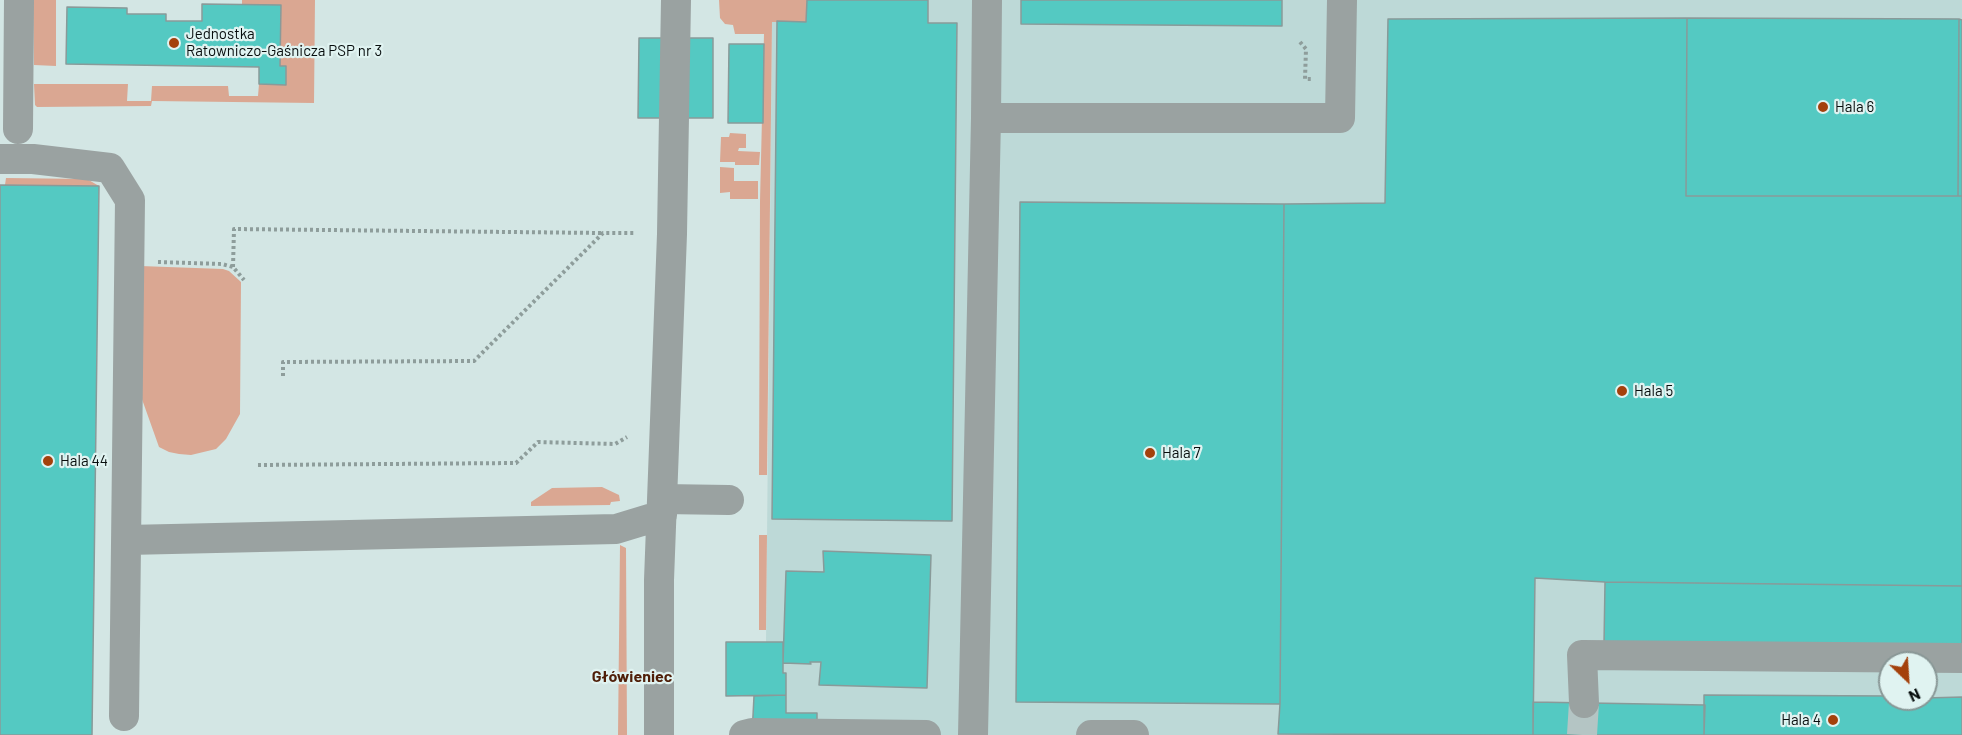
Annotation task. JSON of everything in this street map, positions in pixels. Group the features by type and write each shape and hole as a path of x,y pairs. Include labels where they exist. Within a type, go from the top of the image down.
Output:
{"lane":[{"path":"18,129 19,0"},
{"path":"659,735 659,591 673,223 676,0"},
{"path":"973,735 987,0"},
{"path":"986,118 1340,118 1342,0"},
{"path":"0,159 33,159 110,168 130,201 124,716"},
{"path":"127,540 616,529 662,507 729,500"},
{"path":"1584,703 1582,655 1962,658"},
{"path":"744,735 752,733 926,735"},
{"path":"1091,735 1134,735"}],"path":[{"path":"233,267 234,229 636,234"},
{"path":"283,376 283,362 474,361 603,232"},
{"path":"130,261 222,264 233,267 244,280"},
{"path":"258,465 516,463 538,442 615,444 627,437"}],"shaded area":[{"path":"33,0 56,0 56,66 34,65"},
{"path":"242,0 315,0 314,103 152,101 151,106 37,107 35,105 34,84 128,84 127,101 151,101 152,86 228,86 229,96 258,96 259,84 286,85 286,67 280,66 281,6 242,4"},
{"path":"719,0 807,0 806,22 772,22 767,475 759,475 760,201 764,34 735,34 733,25 725,24 720,18"},
{"path":"807,0 1962,0 1962,735 817,735 817,713 786,713 786,695 726,696 726,642 766,642 772,21 806,22"},
{"path":"730,133 746,134 746,148 739,148 738,151 760,152 759,165 735,165 735,162 720,162 721,137 729,137"},
{"path":"720,167 734,168 734,181 758,181 758,199 730,199 730,192 720,193"},
{"path":"6,178 87,179 99,186 5,185"},
{"path":"140,266 223,269 229,271 241,282 240,414 226,439 216,449 191,455 169,452 159,447 138,388"},
{"path":"602,487 619,495 620,501 611,502 610,505 531,506 531,502 552,488"},
{"path":"759,535 767,535 766,630 759,630"},
{"path":"620,545 626,548 627,735 618,735"}],"building":[{"path":"807,0 928,0 928,23 957,23 952,521 772,519 777,21 806,22"},
{"path":"1021,0 1282,0 1282,26 1021,24"},
{"name":"Jednostka Ratowniczo-Gaśnicza PSP nr 3","path":"202,4 281,5 280,66 286,66 286,85 259,84 259,67 66,64 67,7 127,8 127,14 166,14 166,21 202,21"},
{"name":"Hala 5","path":"1687,18 1686,196 1962,196 1962,586 1605,582 1535,578 1533,735 1278,734 1284,204 1385,203 1388,19"},
{"name":"Hala 6","path":"1687,18 1959,19 1958,196 1686,196"},
{"path":"1959,19 1962,20 1962,196 1958,196"},
{"path":"639,38 713,38 713,118 638,118"},
{"path":"729,44 764,44 763,123 728,123"},
{"name":"Hala 44","path":"0,185 99,186 92,735 0,735"},
{"name":"Hala 7","path":"1020,202 1284,204 1280,704 1016,702"},
{"path":"823,551 931,555 927,688 819,685 821,662 783,663 786,571 824,572"},
{"path":"1605,582 1962,586 1962,648 1604,644"},
{"path":"726,642 783,642 786,695 726,696"},
{"path":"786,695 786,713 817,713 817,735 752,735 754,696"},
{"name":"Hala 4","path":"1704,695 1878,696 1878,711 1938,711 1938,698 1962,697 1962,735 1704,735"},
{"path":"1533,702 1705,705 1704,735 1533,735"}],"tunnel":[{"path":"1582,735 1584,703"}],"place":[{"name":"Jednostka Ratowniczo-Gaśnicza PSP nr 3","path":"174,43"},
{"name":"Hala 6","path":"1823,107"},
{"name":"Hala 5","path":"1622,391"},
{"name":"Hala 7","path":"1150,453"},
{"name":"Hala 44","path":"48,461"},
{"name":"Hala 4","path":"1833,720"}],"district":[{"name":"Główieniec","path":"632,677"}]}
